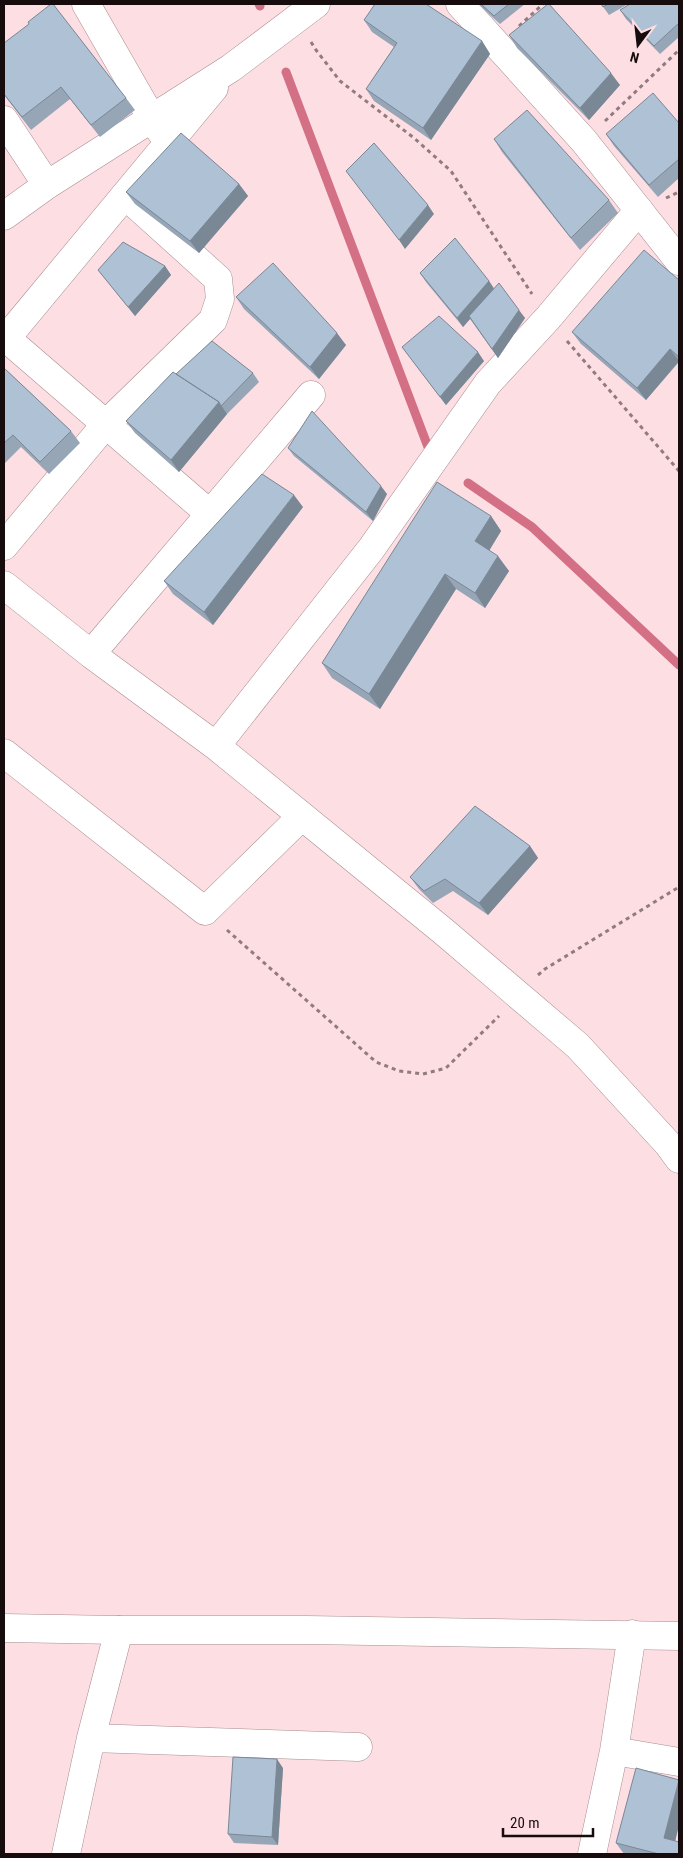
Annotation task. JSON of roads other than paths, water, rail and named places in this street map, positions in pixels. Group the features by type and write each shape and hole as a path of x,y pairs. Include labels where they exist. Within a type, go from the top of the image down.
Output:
{"street":[{"path":"86,4 152,119 169,142"},
{"path":"460,4 584,141 679,261"},
{"path":"4,216 47,185 231,68 307,11"},
{"path":"210,514 5,339 231,68"},
{"path":"4,120 47,185"},
{"path":"4,546 106,425 214,320 220,299 218,279 125,195"},
{"path":"216,746 372,549 488,383 548,318 640,210"},
{"path":"91,654 312,395"},
{"path":"4,585 91,654 216,746 444,931 578,1046 668,1144 679,1159"},
{"path":"4,753 205,911 302,816"},
{"path":"4,1628 307,1630 679,1636"},
{"path":"66,1854 91,1738 119,1630"},
{"path":"592,1854 614,1751 632,1634"},
{"path":"91,1738 358,1748"},
{"path":"614,1751 679,1762"}],"waterway":[{"path":"286,72 428,447"},
{"path":"468,483 532,527 679,665"}]}
